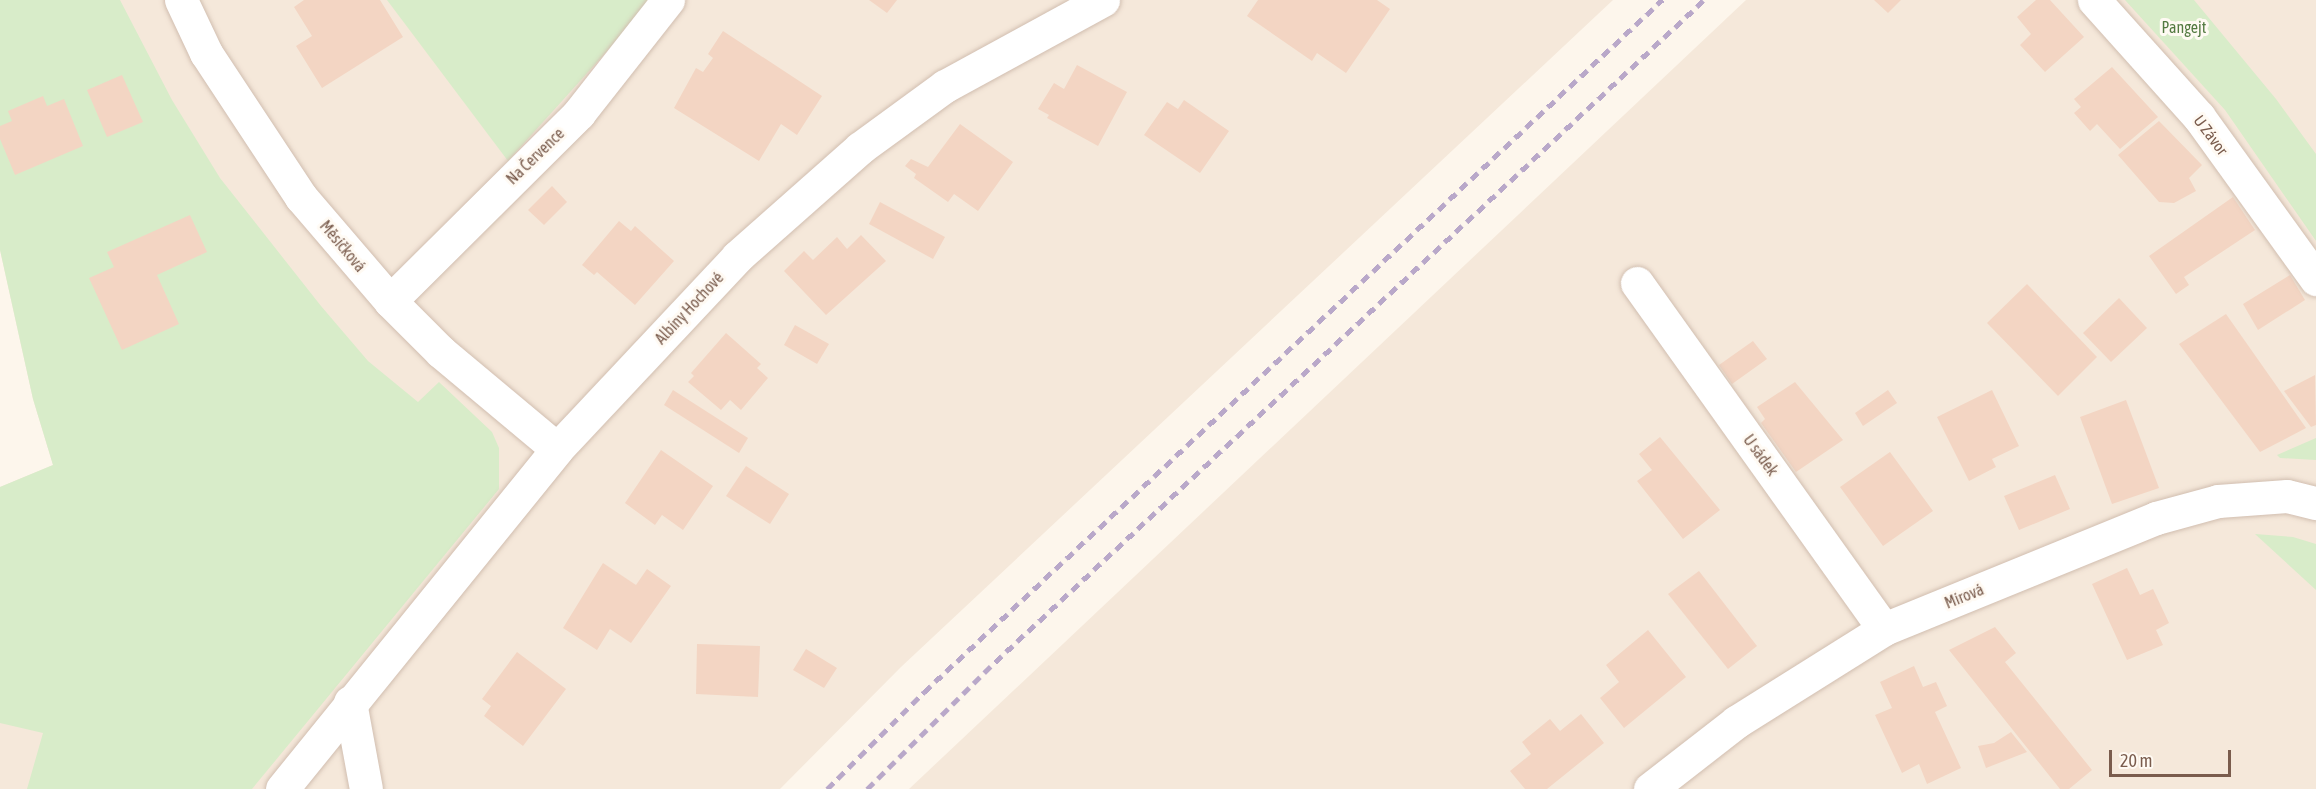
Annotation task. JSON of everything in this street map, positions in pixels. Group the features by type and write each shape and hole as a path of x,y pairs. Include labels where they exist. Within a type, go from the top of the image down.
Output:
{"street":[{"name":"Měsíčková","path":"181,0 206,53 302,197 390,301 441,352 557,449"},
{"name":"Na Července","path":"390,301 579,113 668,0"},
{"name":"Albíny Hochové","path":"282,789 350,702 557,449 737,256 860,148 945,86 1103,0"},
{"name":"U Závor","path":"2094,0 2199,117 2316,279"},
{"name":"U sádek","path":"1637,283 1884,628"},
{"name":"Mírová","path":"1650,789 1736,722 1884,628 2156,519 2218,501 2287,496 2316,503"},
{"path":"350,702 366,789"}],"shaded area":[{"path":"0,0 1613,0 901,667 780,789 0,789 0,487 53,465 33,399 0,250"},
{"path":"1746,0 2316,0 2316,789 909,789"}],"green space":[{"path":"0,0 120,0 172,100 220,178 321,306 368,361 418,402 439,382 492,432 499,448 499,489 252,789 27,789 43,733 0,723 0,487 53,465 33,399 0,250"},
{"path":"387,0 653,0 508,161"},
{"name":"Pangejt","path":"2125,0 2194,0 2276,99 2316,154 2316,241 2225,110"},
{"path":"2316,438 2316,460 2280,458 2277,455"},
{"path":"2255,534 2293,537 2316,544 2316,590"}],"building":[{"path":"304,0 380,0 403,37 322,88 296,46 312,36 294,7"},
{"path":"869,0 897,0 887,13"},
{"path":"1258,0 1377,0 1390,9 1346,73 1317,53 1312,61 1247,16"},
{"path":"1874,0 1901,0 1888,13"},
{"path":"2036,0 2050,0 2084,37 2045,72 2020,45 2031,34 2017,17"},
{"path":"723,31 822,96 797,135 781,124 759,161 674,108 696,68 703,72 713,58 708,54"},
{"path":"1077,65 1127,92 1098,146 1047,118 1049,115 1038,109 1054,83 1064,89"},
{"path":"2112,67 2158,117 2120,149 2097,124 2090,131 2074,113 2081,107 2074,99"},
{"path":"122,75 143,122 107,137 87,90"},
{"path":"43,96 47,106 64,99 83,146 15,175 0,139 0,126 12,121 8,111"},
{"path":"1184,100 1229,131 1200,173 1144,135 1167,102 1178,109"},
{"path":"2159,121 2202,165 2189,178 2196,191 2174,203 2159,202 2118,155"},
{"path":"960,124 1013,162 978,211 954,194 948,202 914,178 916,174 905,166 911,159 928,167"},
{"path":"552,186 567,202 544,225 528,210"},
{"path":"2233,197 2255,230 2184,277 2189,285 2176,294 2149,256"},
{"path":"880,202 945,237 933,259 869,224"},
{"path":"190,215 207,252 157,275 179,324 122,350 89,278 114,267 107,252"},
{"path":"619,221 631,231 635,226 674,261 635,305 597,272 594,275 582,265"},
{"path":"861,235 886,261 826,315 784,271 804,251 813,260 837,237 847,249"},
{"path":"2290,275 2305,300 2258,330 2243,304"},
{"path":"2027,284 2097,357 2058,396 1987,323"},
{"path":"2119,298 2147,328 2111,362 2083,333"},
{"path":"2226,314 2306,428 2260,452 2179,344"},
{"path":"795,325 829,344 817,364 784,345"},
{"path":"726,333 761,364 757,368 768,378 741,410 730,400 721,410 688,382 694,376 691,373"},
{"path":"1753,341 1767,359 1732,384 1719,365"},
{"path":"2315,375 2316,425 2311,427 2284,391"},
{"path":"1795,382 1843,440 1796,472 1761,423 1765,419 1757,407"},
{"path":"673,390 748,438 739,453 664,405"},
{"path":"1888,390 1897,403 1863,426 1855,413"},
{"path":"1992,390 2019,446 1992,459 1996,467 1969,481 1937,417"},
{"path":"2126,400 2159,488 2112,504 2080,417"},
{"path":"1660,437 1720,510 1683,539 1637,481 1652,470 1639,454"},
{"path":"661,450 713,486 683,530 662,515 655,525 625,503"},
{"path":"1890,452 1933,511 1883,546 1840,487"},
{"path":"746,466 789,494 770,524 726,496"},
{"path":"2055,475 2070,509 2019,530 2004,496"},
{"path":"603,563 636,585 647,569 671,586 631,643 610,629 597,650 563,628"},
{"path":"2127,568 2140,595 2153,589 2169,623 2156,630 2163,645 2127,660 2092,584"},
{"path":"1699,571 1757,646 1728,669 1668,594"},
{"path":"1995,627 2016,653 2005,662 2092,770 2069,789 2060,789 1949,650"},
{"path":"1648,630 1686,677 1624,728 1600,698 1619,682 1606,665"},
{"path":"697,644 760,646 758,697 696,694"},
{"path":"806,649 837,668 824,688 793,670"},
{"path":"517,652 566,689 523,746 484,716 491,706 482,699"},
{"path":"1914,666 1923,687 1936,682 1947,706 1935,712 1961,768 1927,784 1919,764 1902,773 1875,715 1892,708 1880,682"},
{"path":"1581,714 1604,743 1547,789 1525,789 1510,771 1531,754 1522,742 1550,719 1560,731"},
{"path":"2011,732 2027,752 1986,768 1978,746 1994,743"}],"railway":[{"path":"827,789 924,692 1662,0"},
{"path":"867,789 995,662 1704,0"}]}
